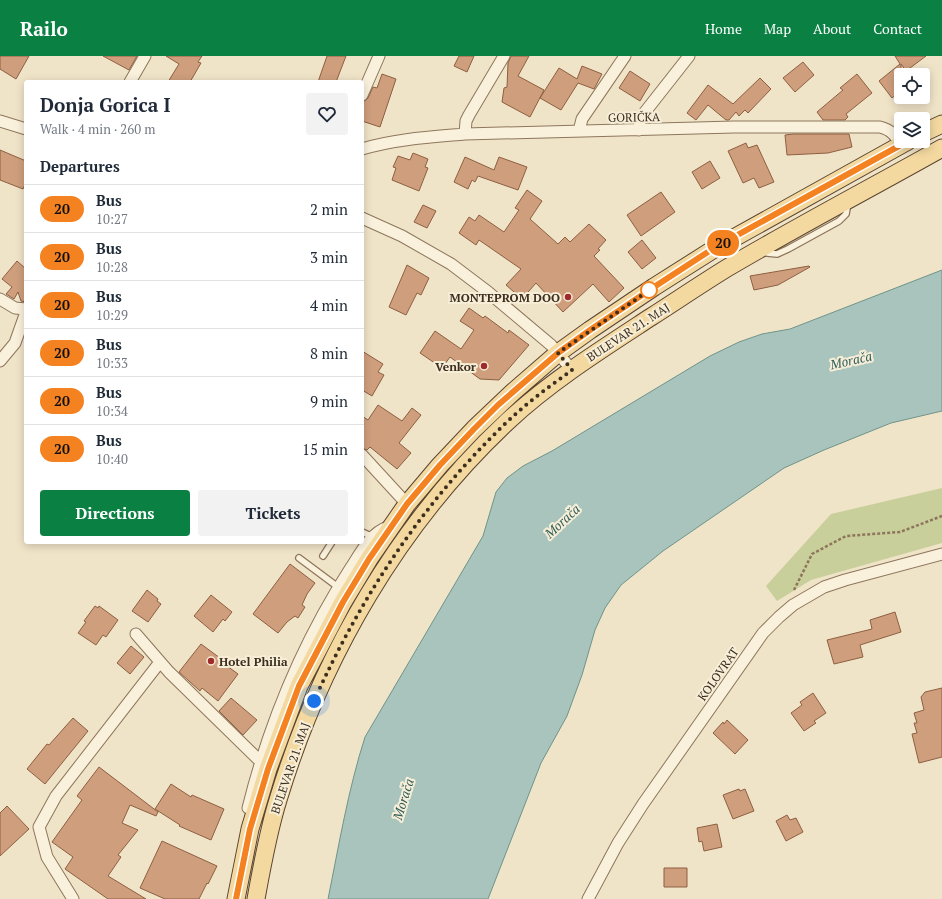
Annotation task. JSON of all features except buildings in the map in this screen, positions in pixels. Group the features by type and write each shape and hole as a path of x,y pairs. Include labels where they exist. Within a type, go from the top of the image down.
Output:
{"main road":[{"path":"930,130 942,124"},
{"name":"BULEVAR 21. MAJ","path":"236,899 264,765 308,667 343,602 369,559 407,504 474,429 508,396 558,353 714,248 895,148"},
{"name":"BULEVAR 21. MAJ","path":"256,899 263,859 277,802 300,733 328,668 365,600 410,533 438,496 466,464 508,421 526,405 572,370 619,338 714,277 763,248 942,148"},
{"path":"751,227 763,248"}],"street":[{"path":"131,80 145,56"},
{"path":"364,90 379,56"},
{"path":"465,134 466,122 469,115 504,56"},
{"path":"579,131 582,119 625,56"},
{"path":"639,130 640,121 645,112 689,56"},
{"path":"0,121 24,128"},
{"name":"GORIČKA","path":"364,148 375,145 417,139 465,134 749,127 880,127 894,134"},
{"path":"364,219 402,236 451,264 539,334 572,370"},
{"path":"0,300 15,308 24,310"},
{"path":"0,361 15,343 24,316"},
{"path":"364,457 407,504"},
{"path":"230,899 238,847 295,672 338,587 373,537 385,528 393,525"},
{"name":"KOLOVRAT","path":"588,899 618,843 643,804 763,633 789,608 810,594 845,580 942,554"},
{"path":"136,634 160,662 264,765"},
{"path":"73,899 47,856 39,827 56,796 160,662"}],"lane":[{"path":"364,533 373,537"},
{"path":"323,556 331,544"},
{"path":"299,558 338,587"}],"path":[{"path":"789,608 793,591 812,554 846,536 900,532 942,516"}],"green space":[{"path":"942,488 942,543 811,580 777,601 766,586 831,514"}],"water":[{"name":"Morača","path":"942,270 942,411 891,423 784,468 663,551 621,585 605,608 595,630 582,675 567,716 541,763 488,899 328,899 349,797 365,737 483,536 496,492 507,478 523,466 552,451 710,356 739,342 762,334 790,329"}],"bus line":[{"name":"20","path":"236,899 250,829 268,769 299,686 343,602 369,559 407,504 440,465 498,405 558,353 590,330 714,248 802,198 895,148"}],"place":[{"name":"MONTEPROM DOO","path":"568,297"},
{"name":"Venkor","path":"484,366"},
{"name":"Hotel Philia","path":"211,661"}],"route":[{"path":"314,701 342,640 365,600 390,561 438,496 508,421 526,405 572,370 558,353 654,287 649,290"}]}
